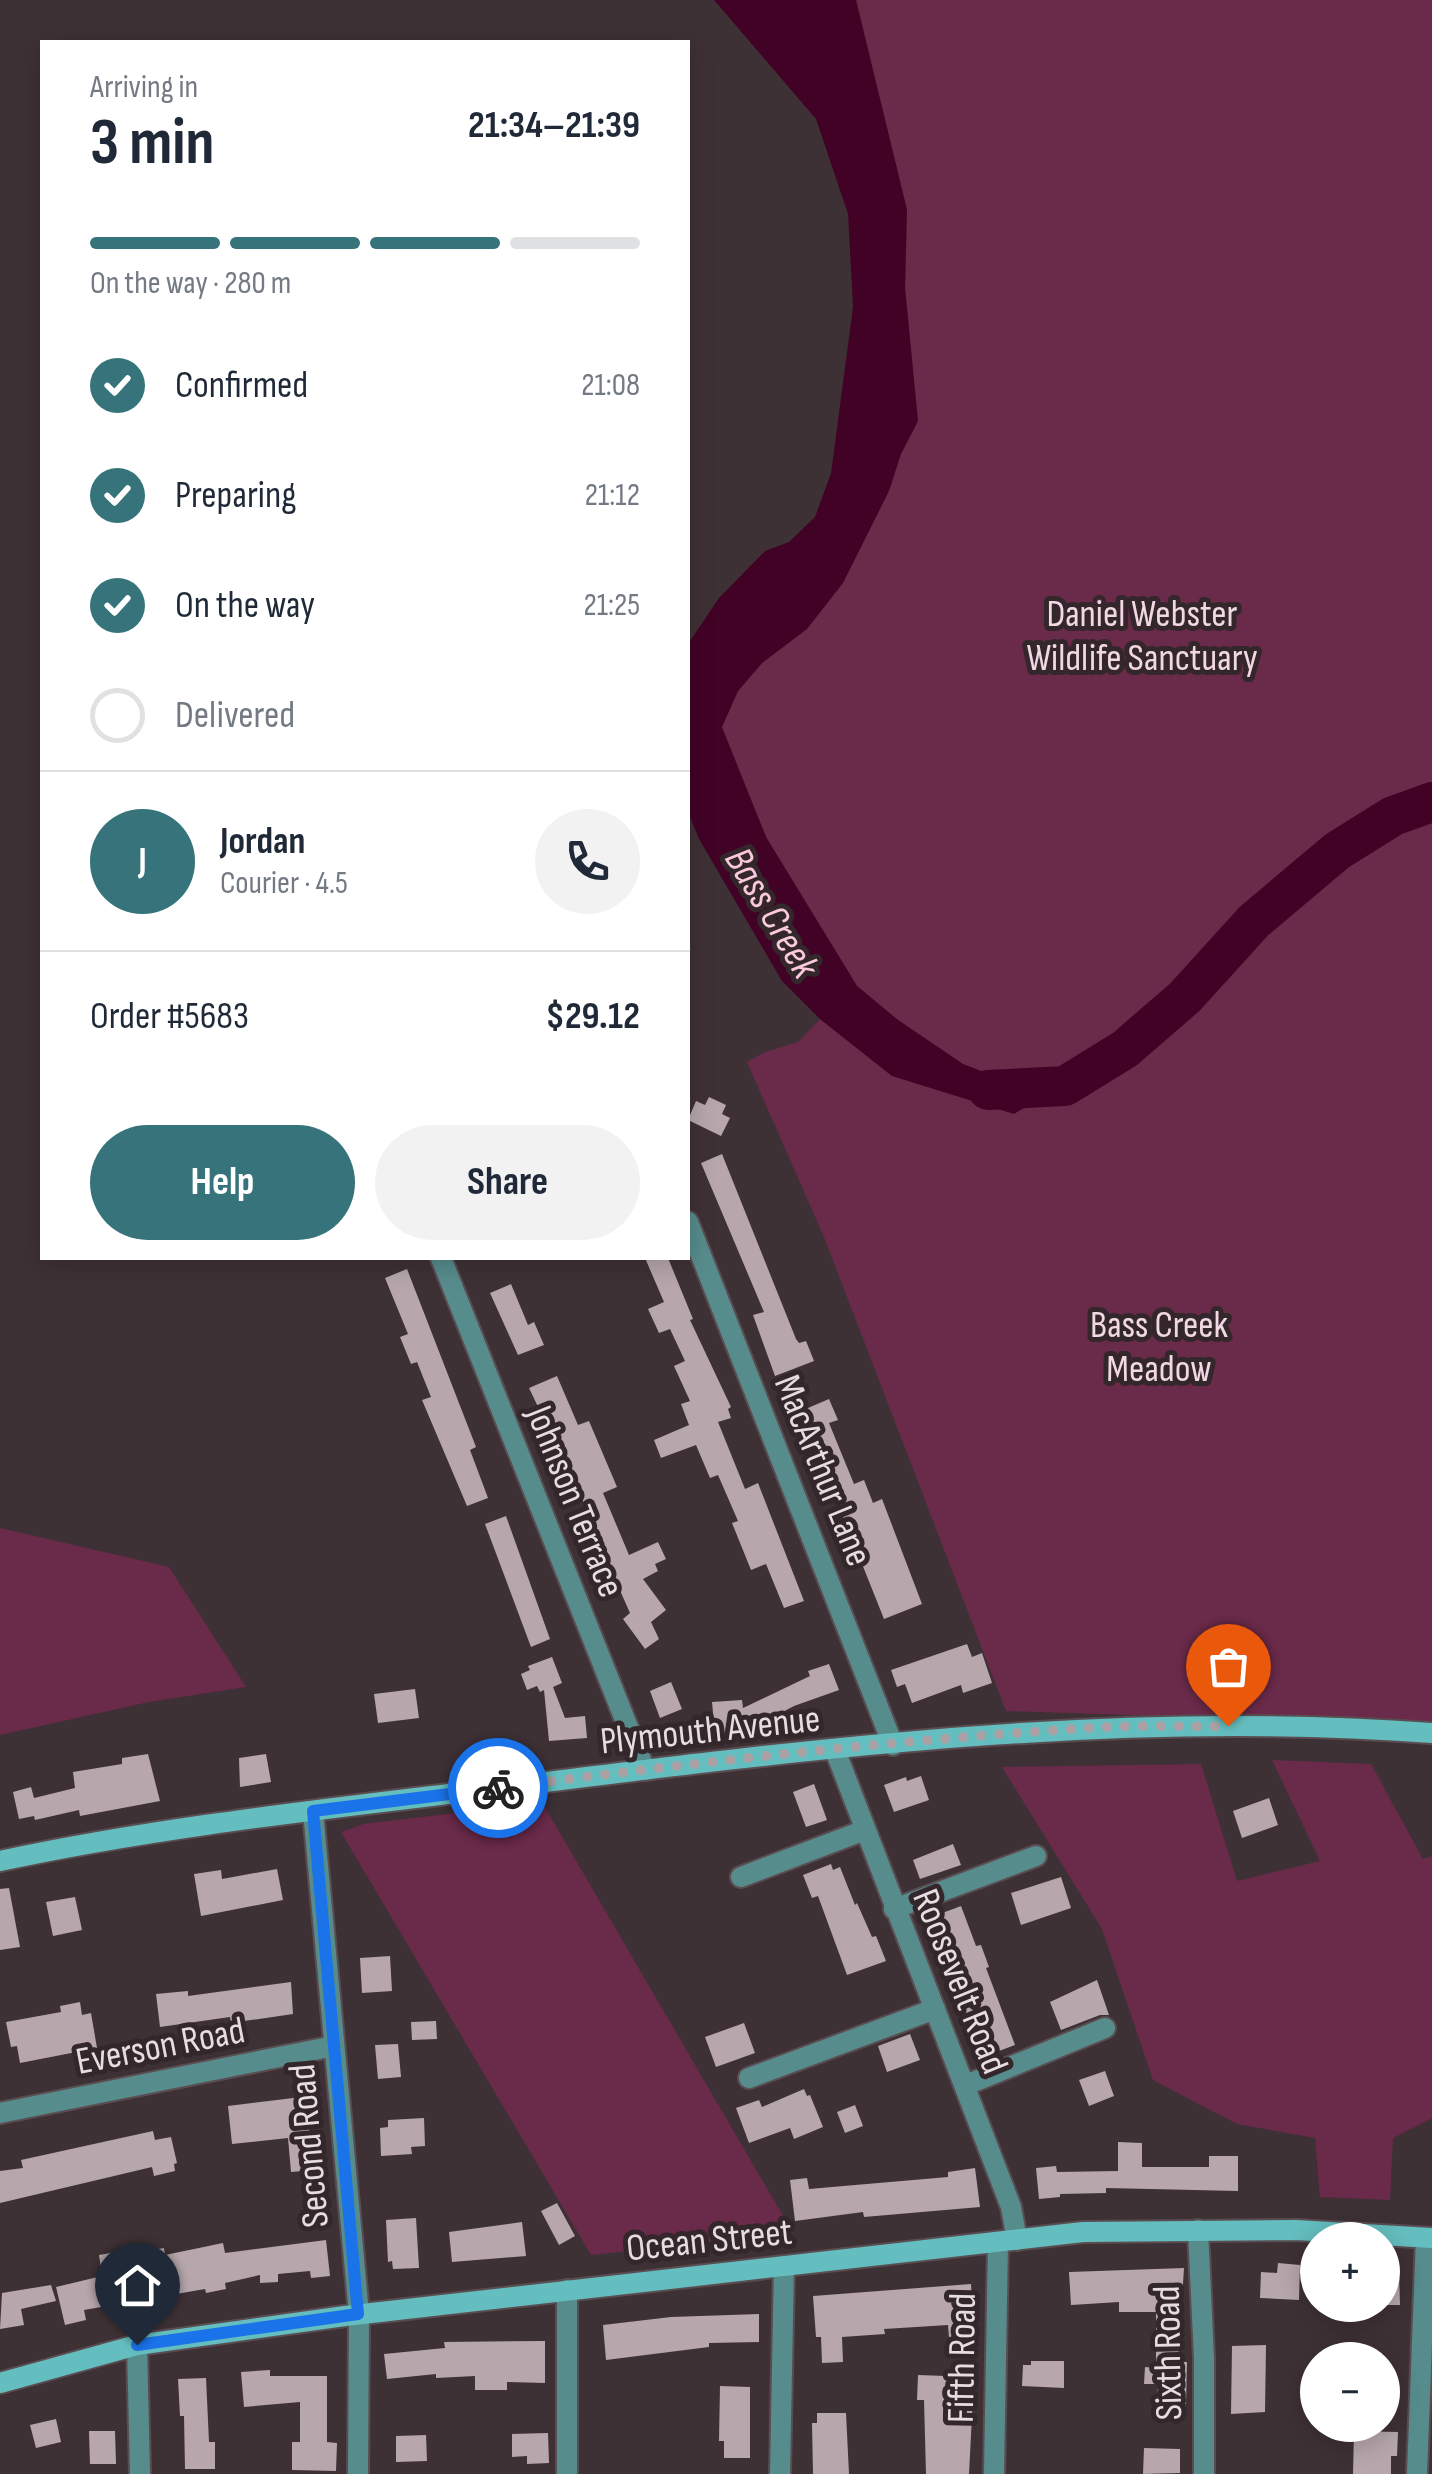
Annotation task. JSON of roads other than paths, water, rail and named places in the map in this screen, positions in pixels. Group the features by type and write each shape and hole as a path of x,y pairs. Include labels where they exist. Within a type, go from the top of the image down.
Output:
{"street":[{"name":"MacArthur Lane","path":"690,1227 893,1745"},
{"name":"Johnson Terrace","path":"443,1260 646,1770"},
{"name":"Plymouth Avenue","path":"0,1862 171,1828 835,1750 1109,1727 1288,1726 1432,1733"},
{"name":"Roosevelt Road","path":"835,1750 1011,2207 1007,2241"},
{"name":"Second Road","path":"313,1811 358,2314 358,2474"},
{"path":"741,1877 864,1830"},
{"path":"894,1910 1036,1856"},
{"path":"749,2078 935,2009"},
{"path":"966,2085 1106,2028"},
{"name":"Everson Road","path":"0,2112 334,2046"},
{"name":"Sixth Road","path":"1198,2230 1204,2474"},
{"name":"Ocean Street","path":"0,2383 137,2345 358,2314 1083,2232 1296,2230 1429,2238"},
{"path":"1416,2474 1429,2238"},
{"name":"Fifth Road","path":"994,2474 1007,2241"},
{"path":"780,2474 784,2266"},
{"path":"567,2290 567,2474"},
{"path":"137,2345 140,2474"}],"water":[{"path":"714,0 856,0 907,210 905,288 918,421 901,454 889,491 843,583 807,629 762,663 738,691 722,727 766,837 857,986 898,1020 963,1064 994,1076 1040,1077 1042,1089 1034,1102 1014,1114 892,1076 820,1019 782,981 690,817 690,641 719,598 765,551 789,542 815,517 831,473 853,307 848,214 816,119"}],"waterway":[{"name":"Bass Creek","path":"988,1090 1065,1086 1125,1049 1185,997 1254,921 1337,851 1393,816 1432,802"}],"park label":[{"name":"Daniel Webster Wildlife Sanctuary","path":"1142,634"},
{"name":"Bass Creek Meadow","path":"1159,1346"}]}
